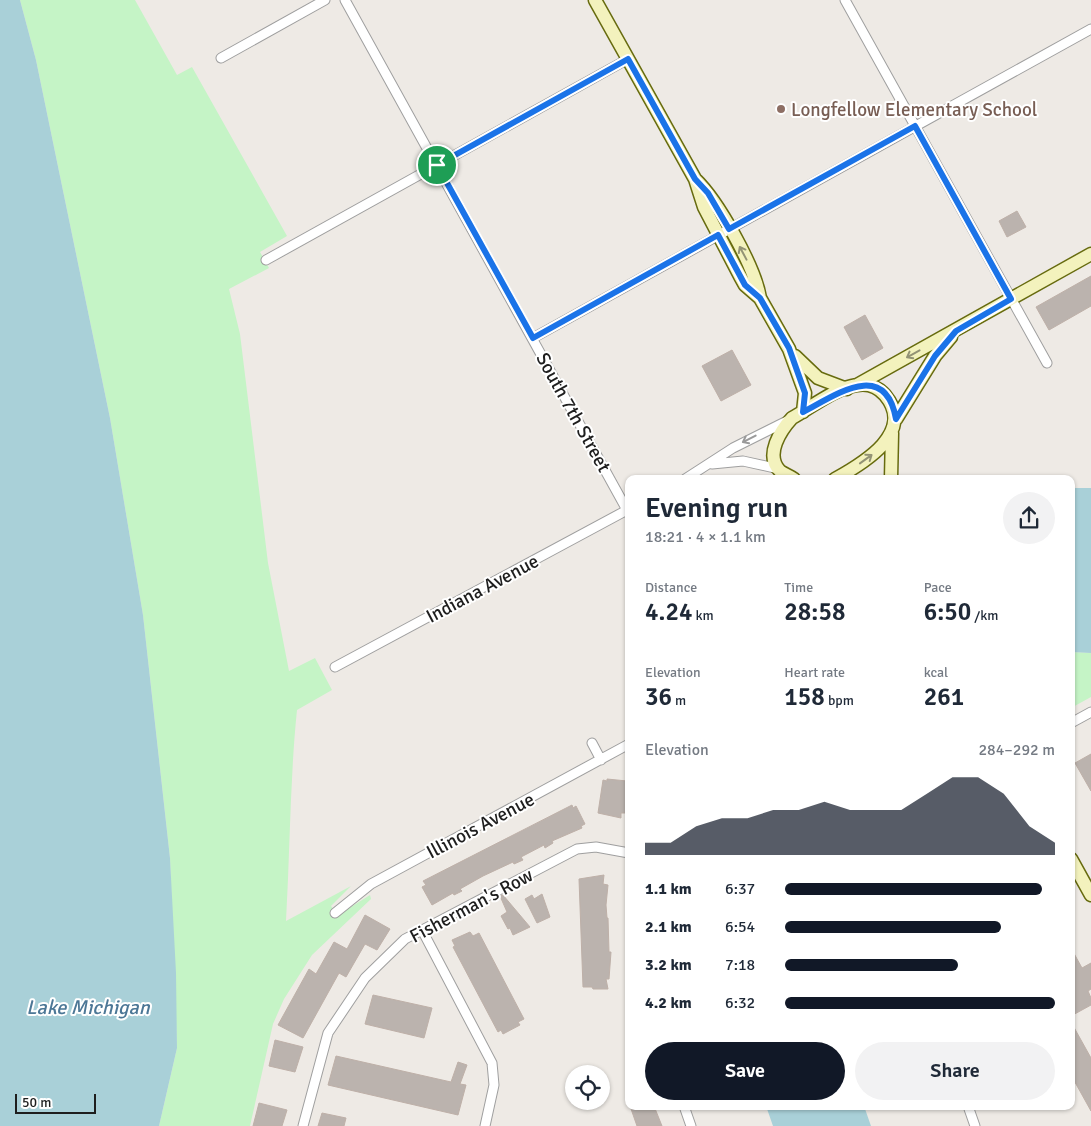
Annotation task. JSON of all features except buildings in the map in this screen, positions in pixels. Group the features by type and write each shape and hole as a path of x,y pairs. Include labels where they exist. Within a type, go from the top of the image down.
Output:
{"main road":[{"path":"595,0 695,179 699,196 724,232 745,285 760,298 789,348 805,393 798,415 776,443 774,458 780,473"},
{"path":"798,415 956,331 1091,254"},
{"path":"891,475 892,433 896,419 935,356 956,331"},
{"path":"789,348 818,378 852,387 872,385 880,390 890,403 896,419"},
{"path":"841,475 873,454 892,433"},
{"path":"1075,866 1091,895"}],"street":[{"path":"221,58 325,0"},
{"name":"South 7th Street","path":"345,0 625,505"},
{"path":"845,0 1047,363"},
{"path":"533,338 1091,29"},
{"path":"266,260 628,59"},
{"path":"691,475 733,448 798,415"},
{"path":"709,465 743,461 780,473"},
{"name":"Indiana Avenue","path":"335,667 625,512"},
{"path":"1075,721 1091,712"},
{"path":"592,743 601,760"},
{"name":"Illinois Avenue","path":"335,913 371,884 625,746"},
{"name":"Fisherman's Row","path":"303,1126 328,1033 333,1023 365,978 405,939 577,849 599,847 625,852"},
{"path":"422,930 492,1063 494,1084 485,1126"},
{"path":"685,1110 691,1126"},
{"path":"969,1110 975,1126"}],"green space":[{"path":"20,0 135,0 177,75 192,67 287,236 260,252 269,268 229,289 240,334 268,563 289,671 315,658 332,690 297,710 291,788 286,921 351,886 331,906 338,915 370,895 371,899 312,955 284,999 273,1024 250,1126 159,1126 177,1048 170,858 143,615 110,418 36,60"},
{"path":"1075,652 1091,653 1091,697 1075,706"}],"water":[{"name":"Lake Michigan","path":"0,0 20,0 36,60 110,418 143,615 170,858 176,973 177,1048 159,1126 0,1126"},
{"path":"1075,488 1091,488 1091,653 1075,652"},
{"path":"767,1110 865,1110 871,1126 773,1126"}],"place":[{"name":"Longfellow Elementary School","path":"781,109"}],"route":[{"path":"628,59 695,179 708,193 729,229 915,126 1011,299 956,331 935,356 896,419 890,403 880,390 872,385 857,385 846,388 803,412 805,393 789,348 760,298 745,285 718,235 533,338 437,165 628,59"}]}
